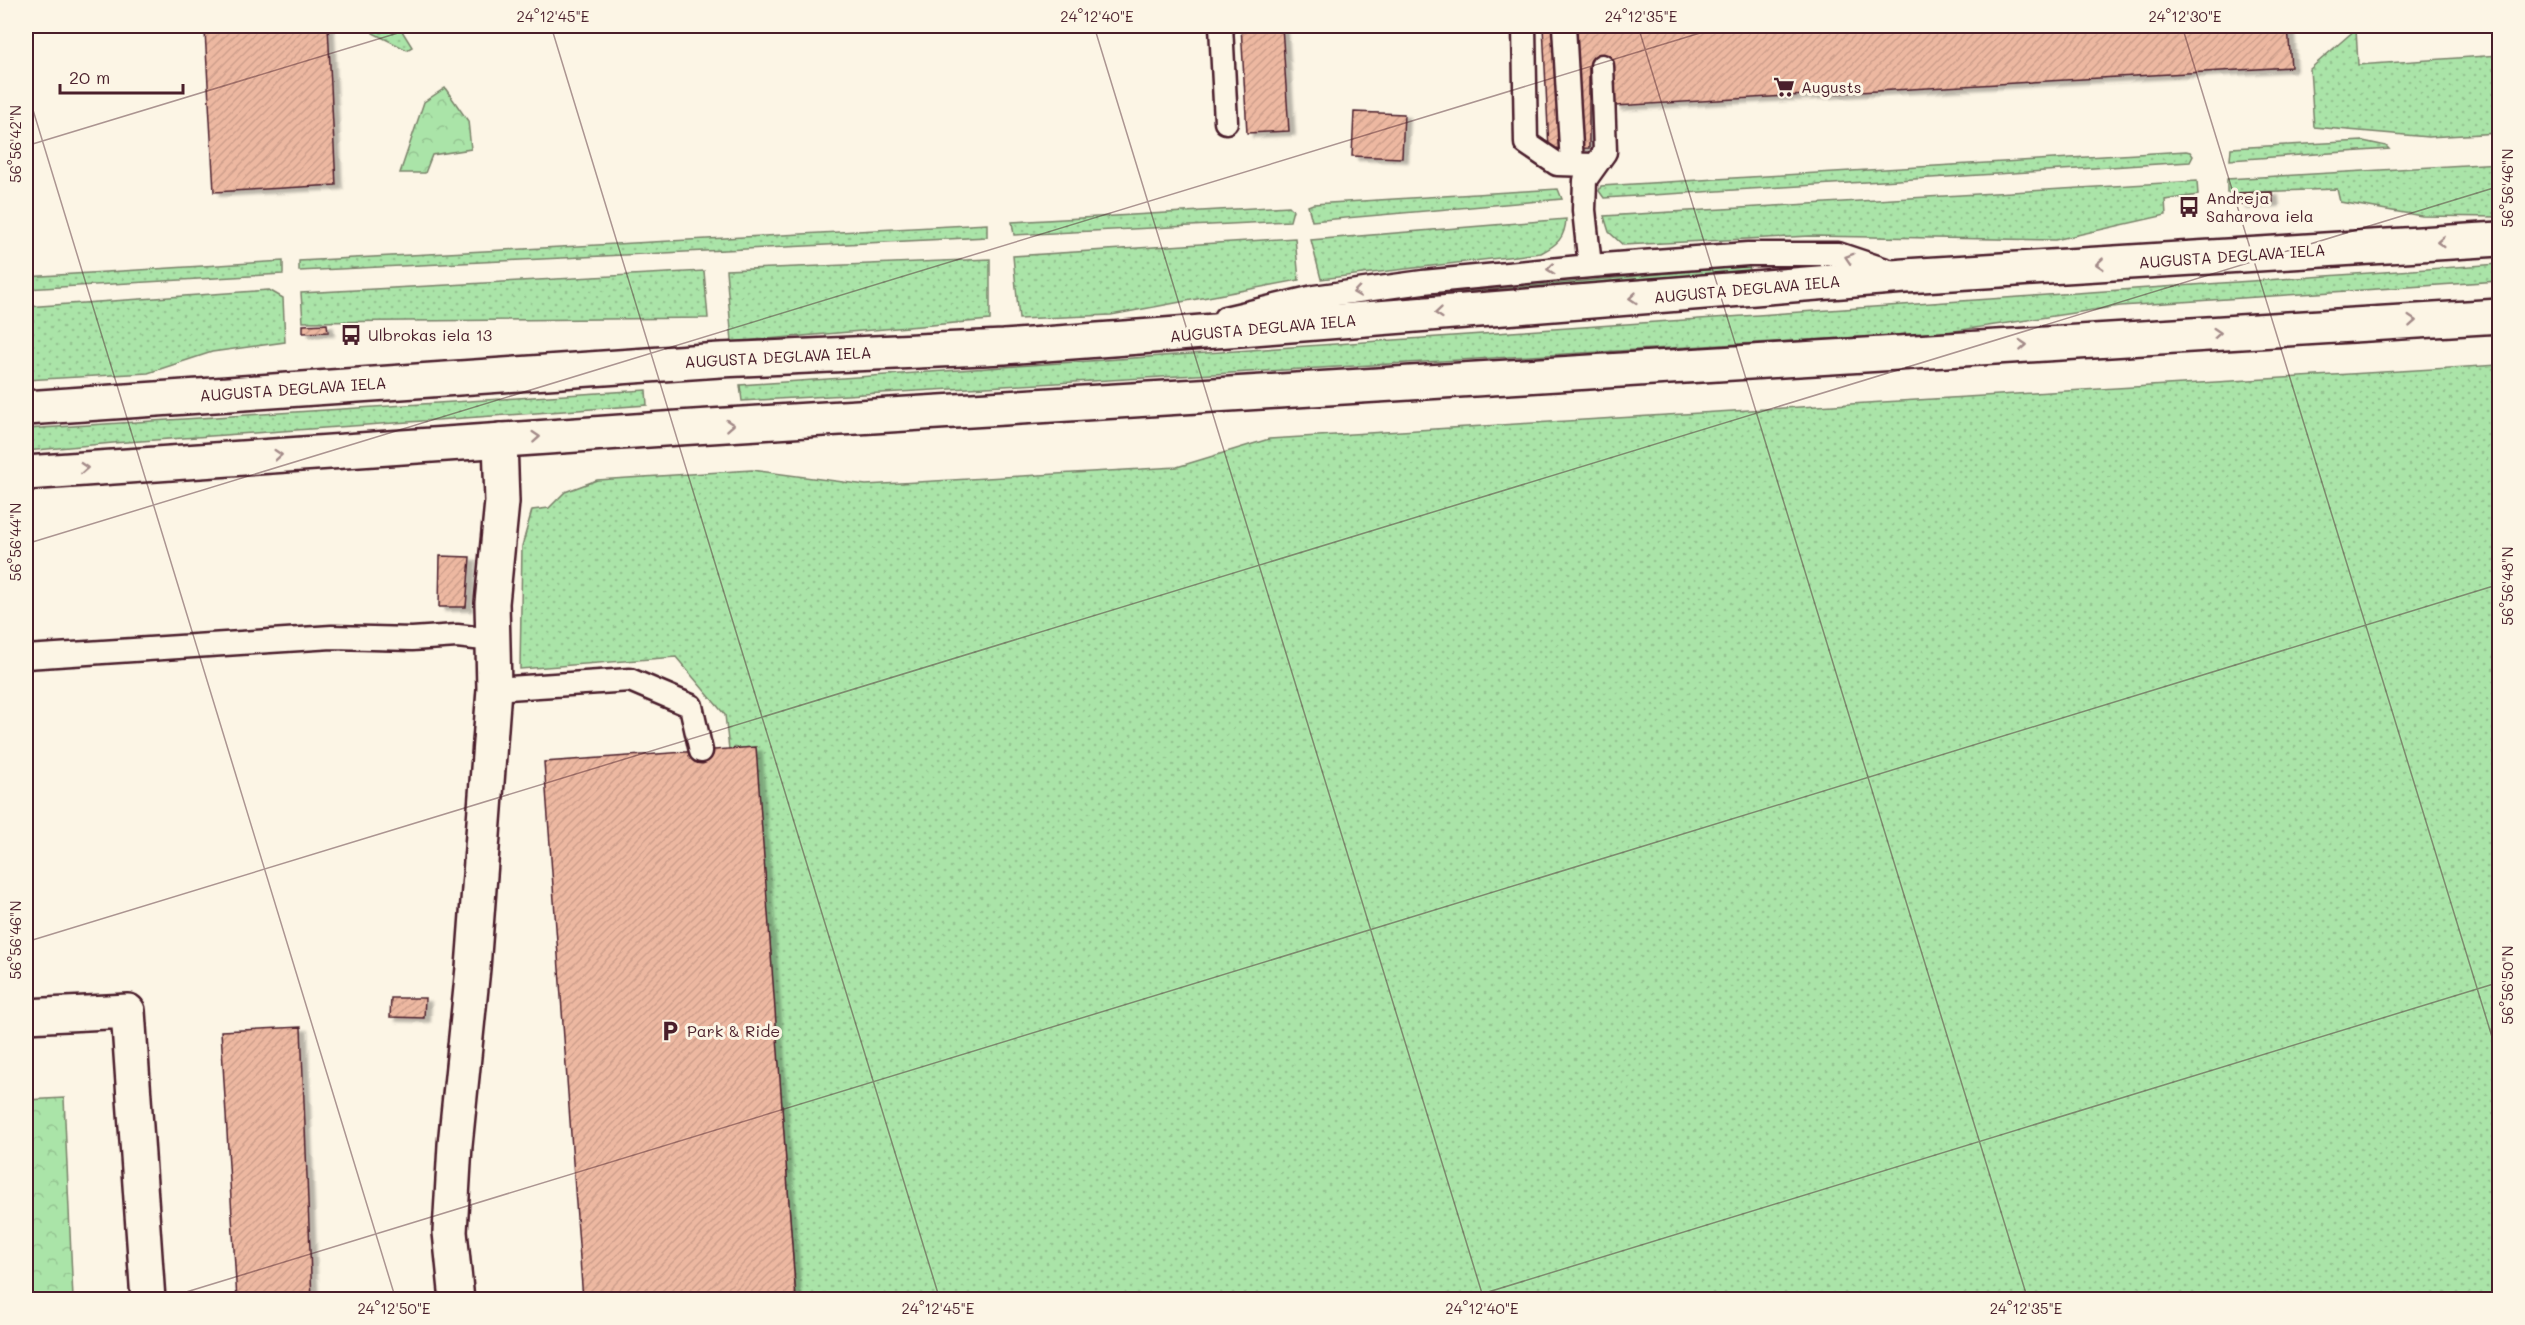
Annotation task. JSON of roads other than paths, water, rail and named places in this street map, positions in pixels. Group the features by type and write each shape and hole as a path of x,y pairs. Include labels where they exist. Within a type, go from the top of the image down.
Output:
{"main road":[{"name":"AUGUSTA DEGLAVA IELA","path":"26,408 720,360 1152,336 1905,276 2499,239"},
{"path":"26,474 500,440 2499,316"},
{"path":"457,1299 450,1232 494,689 492,603 502,502 500,440"},
{"path":"26,1016 128,1011 148,1299"}],"lane":[{"path":"1221,26 1226,122"},
{"path":"1524,26 1526,143 1557,164 1583,165 1605,152 1602,66"},
{"path":"1564,26 1585,180 1584,210 1590,266"},
{"path":"1152,336 1314,297 1422,282 1590,266 1748,254 1838,254 1905,276"},
{"path":"26,657 332,637 412,639 457,636 493,640"},
{"path":"494,689 630,680 691,706 701,751"}],"place":[{"name":"Augusts","path":"1784,87"},
{"name":"Andreja Saharova iela","path":"2189,207"},
{"name":"Ulbrokas iela 13","path":"351,335"},
{"name":"Park & Ride","path":"670,1031"}]}
